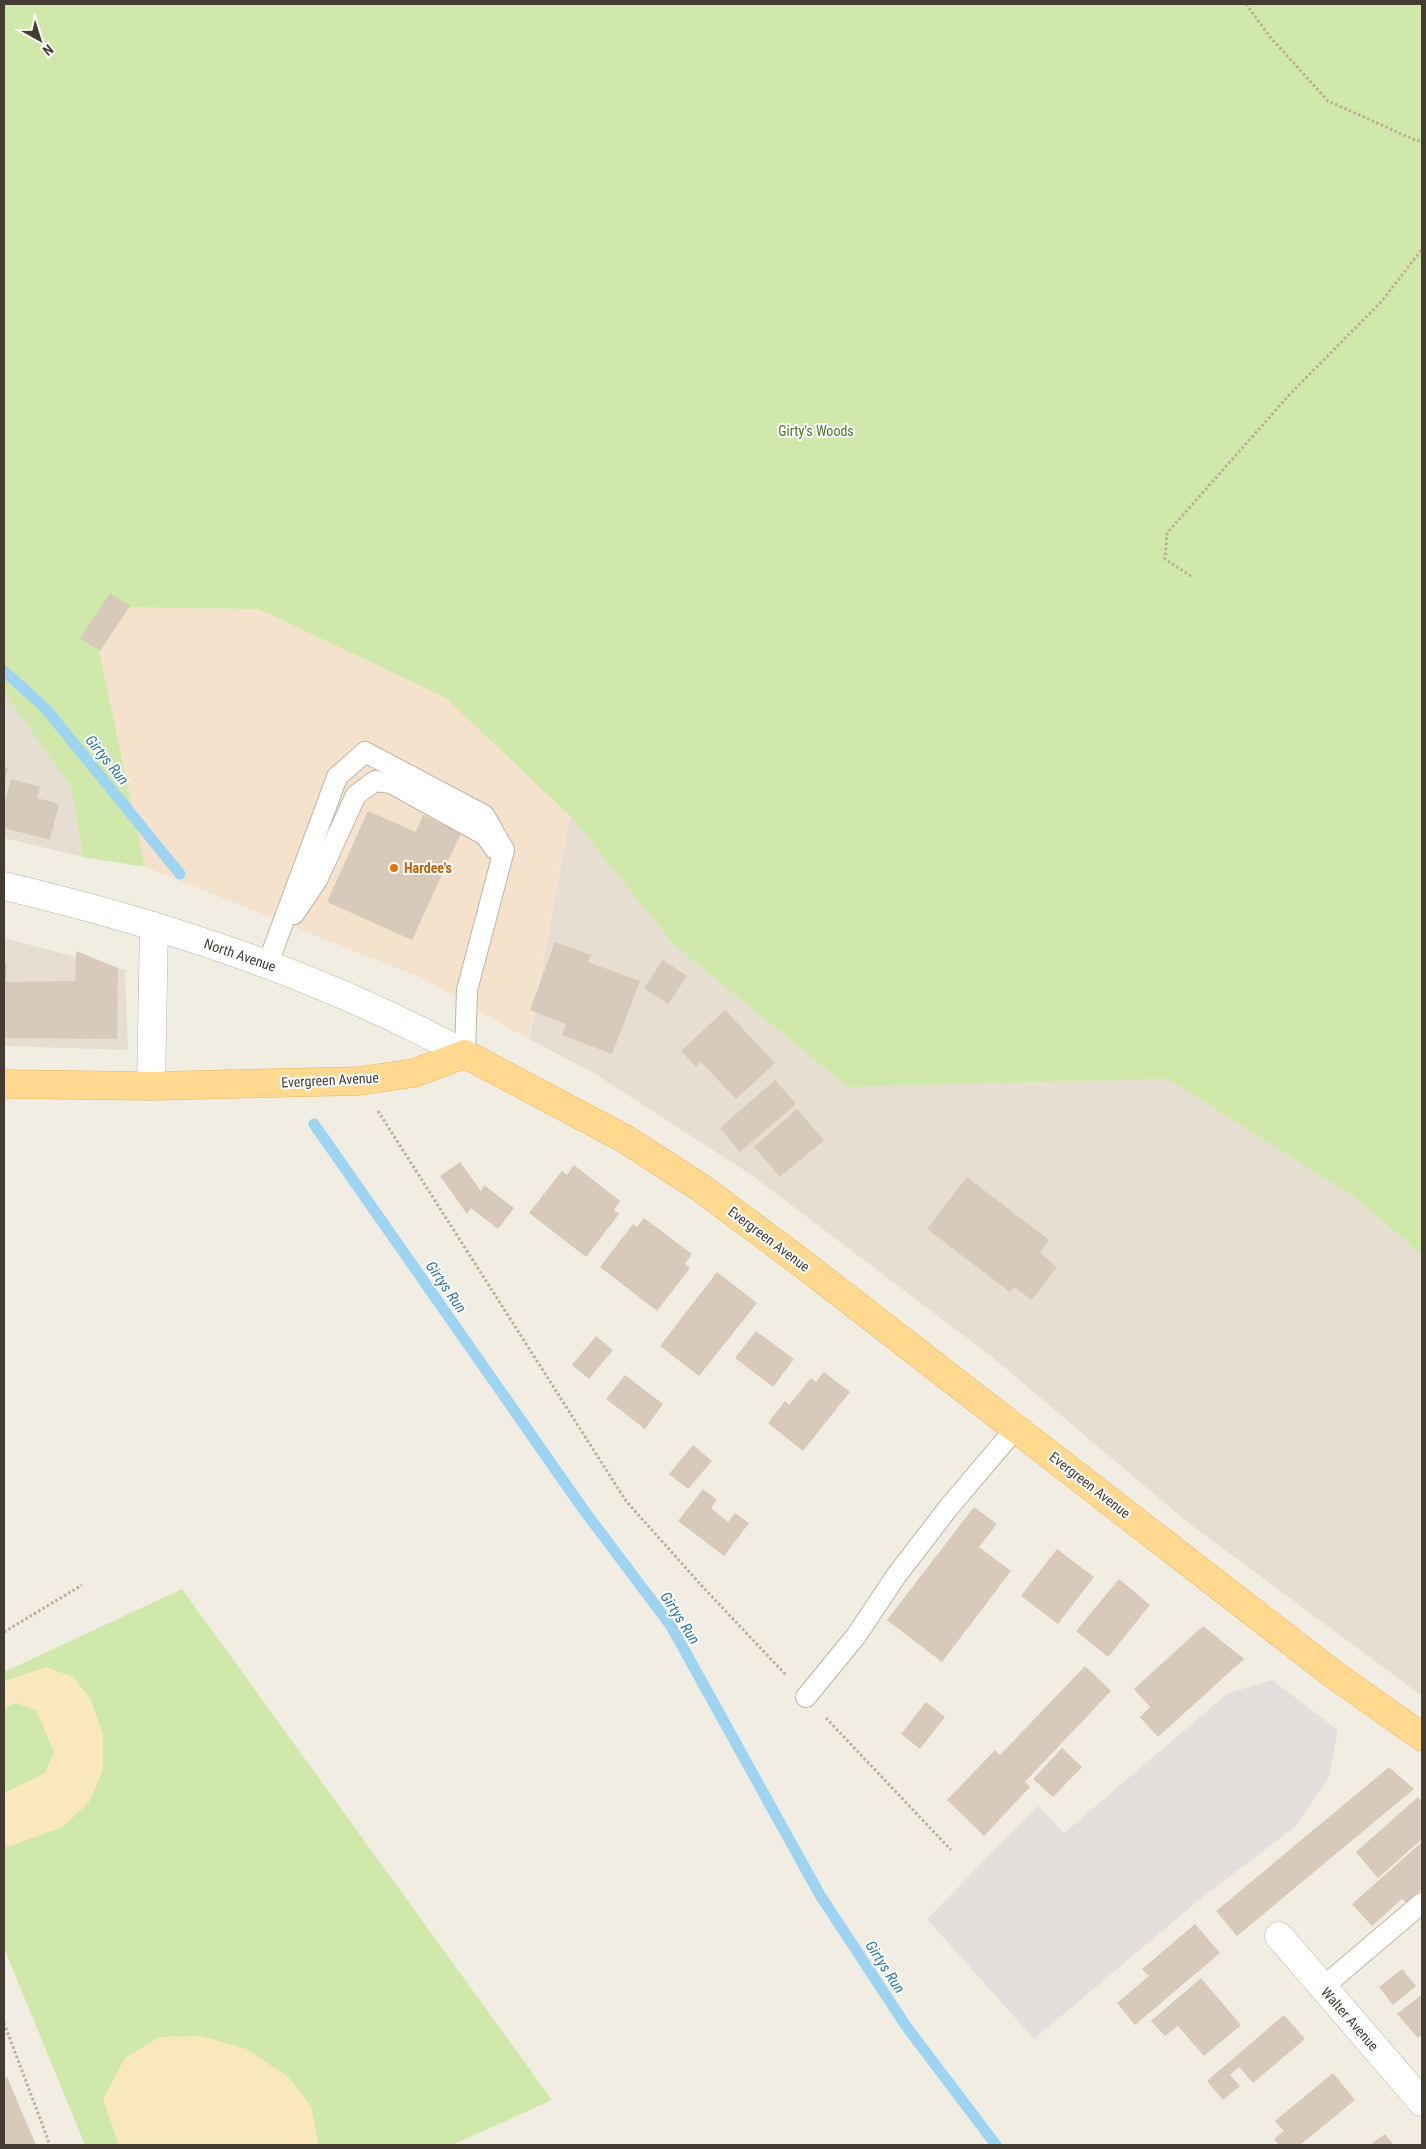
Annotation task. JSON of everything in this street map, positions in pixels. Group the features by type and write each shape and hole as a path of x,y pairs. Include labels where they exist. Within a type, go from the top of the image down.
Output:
{"main road":[{"name":"Evergreen Avenue","path":"4,1084 151,1086 359,1081 414,1073 465,1054 625,1139 701,1188 803,1264 1333,1674 1422,1737"}],"street":[{"name":"North Avenue","path":"4,886 154,926 272,952 351,997 465,1054"},
{"path":"151,1086 154,926"},
{"name":"Walter Avenue","path":"1279,1936 1422,2102"}],"lane":[{"path":"272,952 337,777 365,752 484,815 504,850 467,990 465,1054"},
{"path":"272,952 317,880 356,795 375,781 391,783 485,835 502,859"},
{"path":"806,1697 856,1636 896,1576 943,1515 1016,1428"},
{"path":"1323,1987 1422,1903"}],"path":[{"path":"1246,4 1270,37 1328,101 1415,140 1422,141"},
{"path":"1191,576 1165,559 1167,533 1291,393 1382,301 1422,249"},
{"path":"359,1081 626,1501 702,1586 951,1850"},
{"path":"4,1632 82,1585"},
{"path":"4,2023 50,2145"}],"shaded area":[{"path":"110,607 259,609 446,698 570,816 528,1039 422,978 145,867 98,646"},
{"path":"4,690 71,787 83,857 4,838"},
{"path":"570,816 674,945 848,1087 1168,1079 1357,1199 1422,1255 1422,1696 1186,1521 991,1356 750,1174 592,1072 529,1039"},
{"path":"4,938 125,970 128,1050 4,1046"},
{"path":"1272,1680 1338,1730 1329,1777 1296,1826 1206,1894 1034,2039 927,1919 1038,1806 1064,1833 1228,1693"}],"green space":[{"name":"Girty's Woods","path":"4,4 1422,4 1422,1255 1357,1199 1168,1079 848,1087 674,945 570,816 446,698 259,609 110,607 98,646 145,867 83,857 71,787 4,690"},
{"path":"182,1589 552,2100 452,2145 85,2145 4,1948 4,1672"}],"sand":[{"path":"46,1667 73,1677 90,1698 103,1734 103,1770 89,1802 63,1827 10,1846 4,1844 4,1793 45,1773 54,1752 36,1710 16,1703 4,1708 4,1681"},
{"path":"201,2036 247,2049 289,2078 311,2106 319,2145 119,2145 103,2099 125,2058 159,2037"}],"building":[{"path":"110,593 130,606 100,651 80,638"},
{"path":"4,767 8,768 4,784"},
{"path":"11,779 40,787 37,798 59,804 50,840 4,828 4,806"},
{"name":"Hardee's","path":"368,811 416,832 423,815 461,833 412,940 327,902"},
{"path":"555,942 591,955 588,962 640,981 612,1054 562,1035 566,1024 530,1010"},
{"path":"76,951 118,968 117,1039 4,1038 4,963 7,963 6,982 75,981"},
{"path":"663,960 687,976 668,1004 644,988"},
{"path":"725,1010 775,1063 736,1099 701,1062 696,1067 681,1051"},
{"path":"775,1080 796,1104 740,1152 720,1128"},
{"path":"797,1109 824,1140 780,1177 754,1147"},
{"path":"460,1162 481,1191 484,1185 514,1208 498,1229 471,1208 467,1214 440,1176"},
{"path":"574,1165 620,1201 614,1210 619,1214 586,1257 529,1213 562,1171 567,1175"},
{"path":"967,1177 1049,1240 1040,1253 1057,1267 1032,1300 1014,1287 1010,1292 927,1229"},
{"path":"644,1218 692,1254 685,1264 690,1268 657,1311 600,1267 633,1224 637,1227"},
{"path":"717,1272 757,1303 699,1376 660,1346"},
{"path":"756,1331 794,1359 773,1387 735,1358"},
{"path":"596,1336 613,1350 589,1379 572,1365"},
{"path":"824,1372 850,1392 803,1451 768,1423 785,1401 789,1405 811,1378 816,1382"},
{"path":"625,1375 663,1404 645,1429 606,1399"},
{"path":"693,1445 712,1461 688,1489 669,1474"},
{"path":"703,1489 717,1500 711,1508 728,1522 735,1513 749,1523 724,1556 678,1521"},
{"path":"974,1507 997,1524 979,1547 1011,1571 942,1662 887,1620"},
{"path":"1057,1549 1094,1577 1058,1624 1021,1596"},
{"path":"1119,1579 1150,1605 1108,1657 1076,1631"},
{"path":"1203,1626 1244,1659 1158,1737 1140,1717 1150,1707 1134,1689"},
{"path":"1085,1666 1111,1691 1025,1782 1030,1787 984,1836 947,1800 995,1750 1000,1755"},
{"path":"926,1702 945,1717 920,1749 901,1734"},
{"path":"1062,1748 1082,1767 1053,1797 1033,1779"},
{"path":"1389,1767 1414,1789 1237,1936 1216,1911"},
{"path":"1418,1797 1422,1802 1422,1839 1378,1878 1356,1852"},
{"path":"1422,1842 1422,1889 1406,1903 1402,1899 1372,1926 1352,1904"},
{"path":"1195,1924 1220,1953 1135,2025 1117,2003 1149,1976 1142,1969"},
{"path":"1402,1969 1416,1986 1393,2005 1379,1987"},
{"path":"1201,1978 1241,2025 1204,2056 1178,2026 1165,2036 1151,2021"},
{"path":"1421,1995 1422,2034 1418,2038 1397,2014"},
{"path":"1284,2015 1305,2039 1253,2083 1239,2067 1230,2075 1240,2086 1223,2100 1207,2081"},
{"path":"1333,2073 1355,2100 1300,2145 1279,2145 1274,2139 1284,2131 1275,2121"},
{"path":"7,2077 36,2145 4,2145 4,2078"},
{"path":"1385,2134 1394,2145 1370,2145"}],"waterway":[{"name":"Girtys Run","path":"4,671 46,709 180,874"},
{"name":"Girtys Run","path":"314,1124 583,1509 671,1626 820,1895 906,2026 996,2145"}],"place":[{"name":"Hardee's","path":"394,868"}]}
